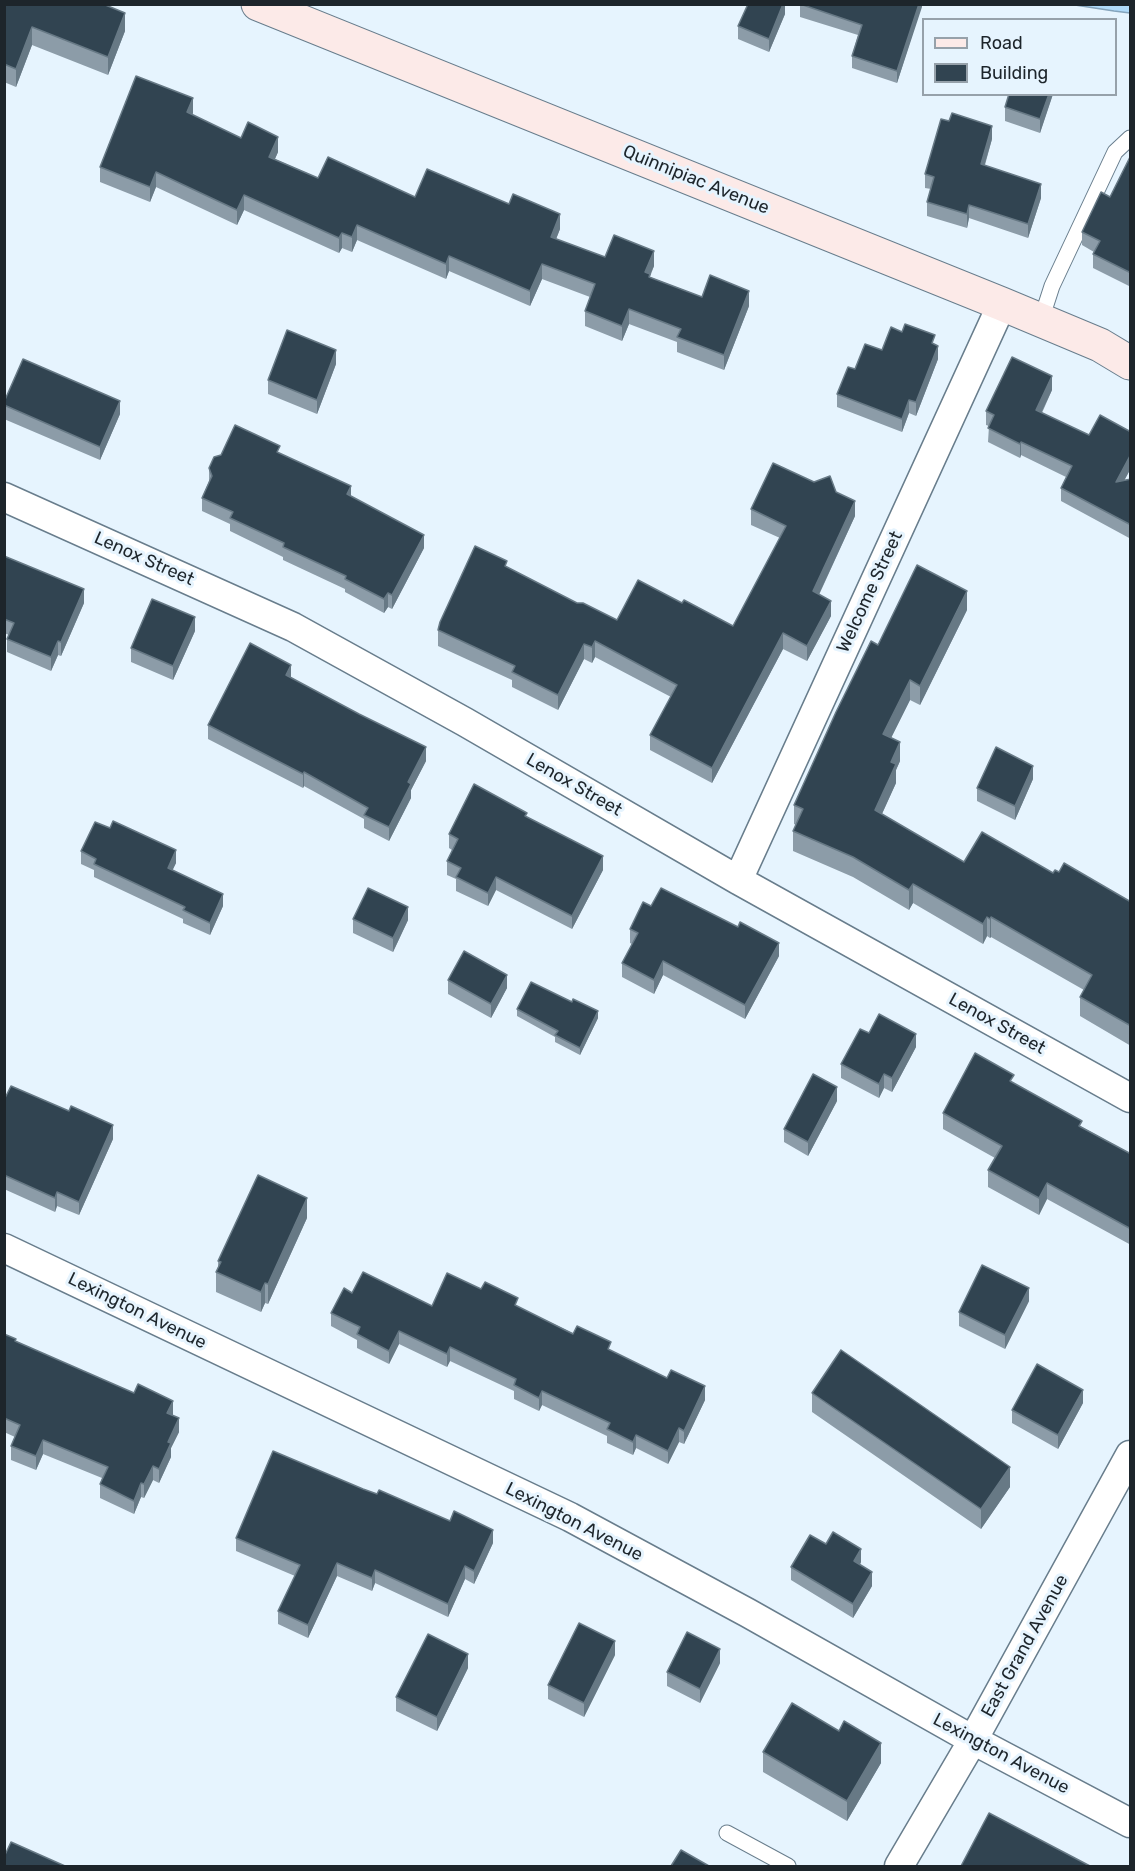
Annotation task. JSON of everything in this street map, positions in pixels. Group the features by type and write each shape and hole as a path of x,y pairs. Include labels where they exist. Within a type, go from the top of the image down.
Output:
{"main road":[{"name":"Quinnipiac Avenue","path":"258,4 1041,320 1100,345 1131,363"}],"street":[{"name":"Welcome Street","path":"738,880 1002,304"},
{"name":"Lenox Street","path":"4,497 292,627 465,722 738,880 1131,1098"},
{"name":"Lexington Avenue","path":"4,1248 570,1517 973,1740 1131,1823"},
{"name":"East Grand Avenue","path":"899,1866 973,1740 1131,1455"}],"lane":[{"path":"1041,320 1052,286 1115,152 1131,138"},
{"path":"727,1833 788,1866"}],"water":[{"path":"1075,5 1130,5 1130,13 1114,11"}],"building":[{"path":"4,4 103,4 125,13 108,57 32,27 16,69 4,64"},
{"path":"748,4 783,4 769,39 738,26"},
{"path":"800,4 919,4 897,71 852,56 862,25"},
{"path":"136,76 193,98 187,112 241,138 248,122 278,137 269,157 318,178 328,157 415,197 427,169 509,204 513,194 560,214 551,237 605,257 614,235 654,251 645,272 650,274 649,277 702,297 710,275 749,291 724,355 677,337 681,329 629,309 622,326 585,311 595,284 542,264 530,291 449,256 446,264 357,225 352,237 342,233 339,238 244,195 237,210 156,172 150,187 100,167"},
{"path":"1008,96 1048,96 1040,119 1005,107"},
{"path":"952,113 992,126 981,164 1041,184 1028,224 969,205 967,214 927,202 934,177 925,174 941,119 949,121"},
{"path":"1131,155 1131,273 1093,254 1100,241 1082,232 1101,192 1110,197"},
{"path":"905,324 935,335 932,343 938,346 916,402 909,400 902,419 837,394 848,367 855,369 865,344 882,350 891,327 902,332"},
{"path":"287,330 336,350 317,400 268,380"},
{"path":"1012,357 1052,376 1036,410 1089,435 1100,415 1131,432 1131,454 1116,482 1131,479 1131,525 1061,488 1072,466 988,428 994,415 986,411"},
{"path":"23,359 120,401 100,447 4,405"},
{"path":"235,425 280,446 277,452 351,486 347,494 424,535 392,595 388,593 384,599 345,579 346,576 283,547 284,543 230,518 233,512 202,498 212,476 209,468 214,457 221,455"},
{"path":"773,463 814,482 830,476 836,492 855,501 813,591 831,601 807,646 783,633 712,768 650,735 677,685 595,641 592,647 584,644 558,695 512,672 515,666 438,630 475,546 507,561 505,566 577,603 583,603 617,620 638,580 682,603 684,600 733,626 786,526 751,509"},
{"path":"4,556 84,589 61,642 58,641 51,657 7,639 14,623 4,619"},
{"path":"917,565 967,591 920,686 910,680 883,734 900,742 891,762 896,764 875,810 964,862 982,832 1053,873 1055,870 1059,872 1064,863 1131,902 1131,1026 1080,997 1092,975 991,917 990,919 987,917 983,924 913,884 909,890 853,857 793,831 803,809 794,805 836,712 871,641 878,645"},
{"path":"152,599 195,617 173,666 131,648"},
{"path":"250,643 291,665 286,675 426,747 408,782 411,784 389,827 364,815 368,808 304,772 303,774 208,725"},
{"path":"996,747 1033,766 1015,806 977,788"},
{"path":"474,784 527,813 525,816 603,856 572,916 496,877 488,893 456,877 461,868 447,861 458,839 449,834"},
{"path":"113,821 176,850 168,868 223,894 210,923 183,910 185,907 94,864 96,859 81,851 95,822 110,828"},
{"path":"368,888 408,907 393,938 353,919"},
{"path":"661,888 738,927 740,922 779,943 745,1005 663,961 654,980 622,963 638,933 630,929 643,902 651,906"},
{"path":"464,951 507,975 491,1004 448,980"},
{"path":"531,982 572,1002 573,999 598,1011 580,1048 555,1035 558,1031 517,1009"},
{"path":"879,1014 916,1034 892,1078 884,1074 879,1084 841,1064 860,1029 869,1033"},
{"path":"975,1053 1014,1075 1010,1081 1082,1121 1079,1126 1131,1154 1131,1229 1047,1183 1039,1198 988,1170 1002,1146 943,1113"},
{"path":"813,1074 837,1087 808,1142 784,1129"},
{"path":"11,1086 69,1111 71,1106 113,1125 79,1202 57,1192 55,1198 4,1175 4,1100"},
{"path":"258,1175 307,1198 268,1284 265,1283 261,1292 216,1272 221,1262 218,1261"},
{"path":"982,1265 1029,1288 1005,1335 959,1312"},
{"path":"363,1272 432,1306 447,1273 481,1289 485,1282 518,1298 515,1305 573,1334 577,1326 611,1342 608,1349 667,1378 671,1370 705,1386 684,1431 679,1428 668,1451 636,1435 633,1442 607,1429 610,1423 542,1391 539,1398 514,1385 516,1379 450,1347 447,1354 399,1331 389,1351 357,1334 360,1327 331,1313 344,1288 352,1293"},
{"path":"4,1334 16,1339 15,1341 134,1393 138,1384 173,1401 167,1413 179,1418 168,1442 171,1443 159,1469 153,1466 144,1484 141,1483 134,1501 100,1484 108,1467 43,1440 36,1456 11,1446 20,1425 4,1418"},
{"path":"841,1350 1010,1467 981,1509 812,1393"},
{"path":"1037,1364 1083,1390 1058,1435 1012,1410"},
{"path":"273,1451 363,1489 377,1494 379,1490 450,1521 454,1511 493,1530 474,1571 465,1566 448,1604 375,1570 372,1578 337,1563 308,1625 278,1611 300,1565 236,1538"},
{"path":"833,1532 861,1549 854,1561 872,1572 853,1604 791,1567 810,1535 826,1544"},
{"path":"579,1623 615,1641 584,1703 548,1685"},
{"path":"687,1632 720,1649 700,1689 667,1672"},
{"path":"428,1634 468,1654 437,1717 396,1697"},
{"path":"792,1703 839,1731 844,1721 881,1743 847,1801 763,1752"},
{"path":"989,1813 1090,1866 961,1866"},
{"path":"11,1842 65,1866 4,1866 4,1857"},
{"path":"681,1850 709,1866 671,1866"}]}
